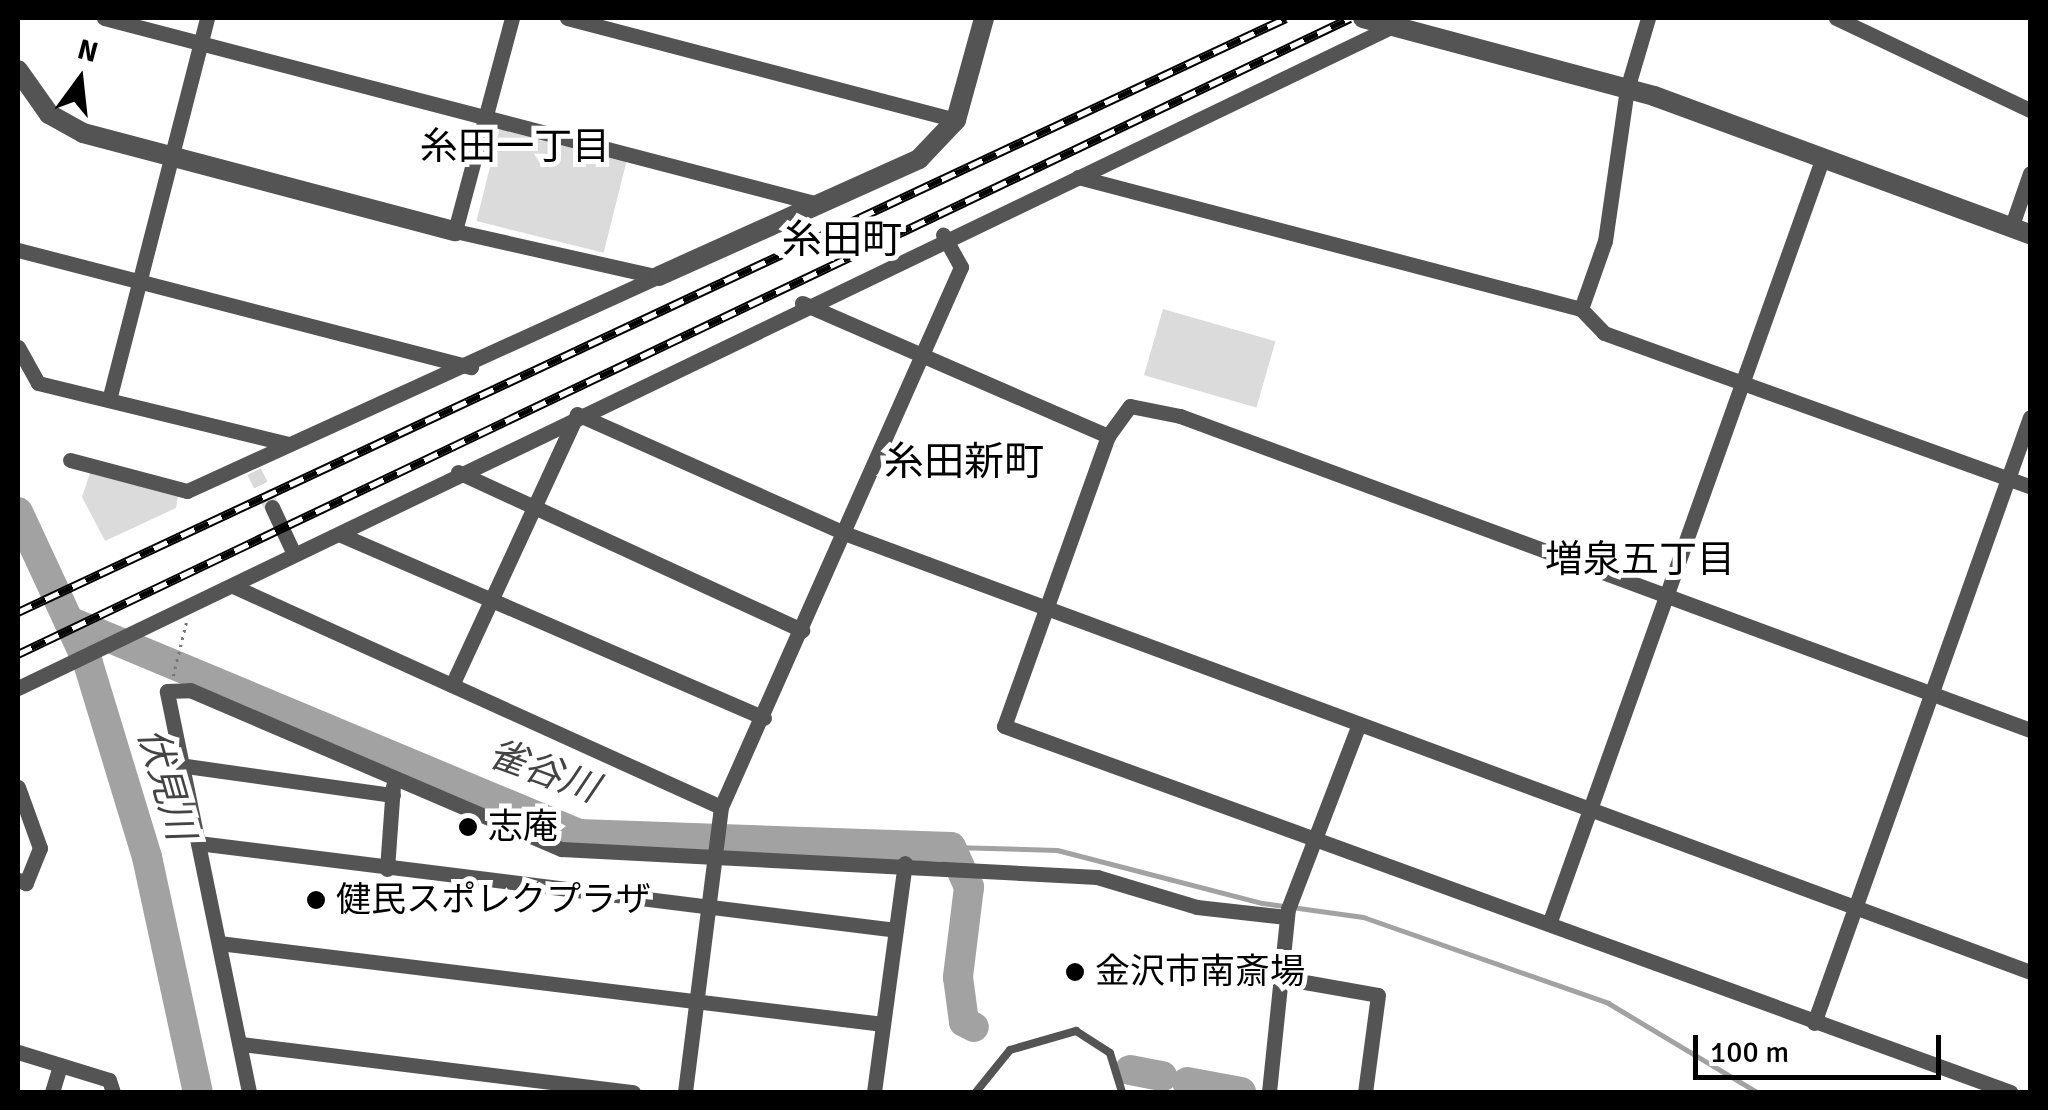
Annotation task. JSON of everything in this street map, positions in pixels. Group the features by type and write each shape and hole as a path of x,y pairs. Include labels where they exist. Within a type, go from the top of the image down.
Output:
{"street":[{"path":"104,18 488,114 814,203"},
{"path":"109,400 207,18"},
{"path":"455,231 512,18"},
{"path":"567,18 956,120"},
{"path":"70,460 187,491 252,466 288,444 471,367 814,203 919,159 956,120 984,18"},
{"path":"1363,18 1626,89 1824,156 2021,231 2030,172"},
{"path":"1581,309 1605,241 1626,89 1648,18"},
{"path":"1836,18 2030,110"},
{"path":"18,688 181,608 235,587 294,554 802,303 1078,177 1392,26"},
{"path":"21,84 84,133 455,231 659,276"},
{"path":"1549,924 1824,156"},
{"path":"1078,177 1581,309 1604,332 2030,486"},
{"path":"684,1092 720,814 961,267 944,235"},
{"path":"18,250 471,367"},
{"path":"802,303 919,360 1108,436"},
{"path":"18,347 38,382 288,444"},
{"path":"2010,1092 1969,1086 1549,924 1004,726 1108,436 1130,406 1180,416 2030,730"},
{"path":"452,685 577,414"},
{"path":"577,414 844,533 2030,972"},
{"path":"1814,1023 2030,417"},
{"path":"458,472 802,630"},
{"path":"272,508 294,554"},
{"path":"339,534 764,718"},
{"path":"235,587 452,685 720,814"},
{"path":"249,1092 179,765 167,691 190,690 561,849 714,852 1097,877 1197,906 1287,913"},
{"path":"1269,1092 1287,913 1359,724"},
{"path":"179,765 392,796"},
{"path":"386,869 394,777"},
{"path":"18,787 40,848 26,883 18,880"},
{"path":"198,842 386,869 896,930"},
{"path":"874,1092 905,863"},
{"path":"219,943 883,1024"},
{"path":"1282,978 1378,995 1366,1092"},
{"path":"240,1044 632,1092"},
{"path":"18,1052 110,1080 113,1092"},
{"path":"52,1092 60,1065"}],"lane":[{"path":"976,1092 1010,1050 1076,1031 1110,1053 1122,1092"}],"path":[{"path":"170,682 190,634 181,608"},
{"path":"18,701 18,709"}],"shaded area":[{"path":"500,127 627,159 604,253 477,221"},
{"path":"1163,309 1275,341 1256,408 1144,375"},
{"path":"90,473 178,495 176,508 105,541 82,497"}],"waterway":[{"name":"伏見川","path":"18,512 88,663 147,857 198,1092"},
{"name":"雀谷川","path":"69,621 579,834 951,847 969,887 958,977 964,1022 974,1027"},
{"path":"951,847 1057,850 1262,903 1363,917 1608,1003 1757,1092"},
{"name":"雀谷川","path":"1130,1070 1162,1076"},
{"name":"雀谷川","path":"1187,1082 1241,1092"}],"tunnel":[{"path":"254,471 272,507"}],"railway":[{"path":"18,612 1286,18"},
{"path":"18,654 1350,18"}],"place":[{"name":"志庵","path":"468,827"},
{"name":"健民スポレクプラザ","path":"316,900"},
{"name":"金沢市南斎場","path":"1075,972"}],"district":[{"name":"糸田一丁目","path":"515,147"},
{"name":"糸田町","path":"842,240"},
{"name":"糸田新町","path":"964,462"},
{"name":"増泉五丁目","path":"1640,560"}]}
